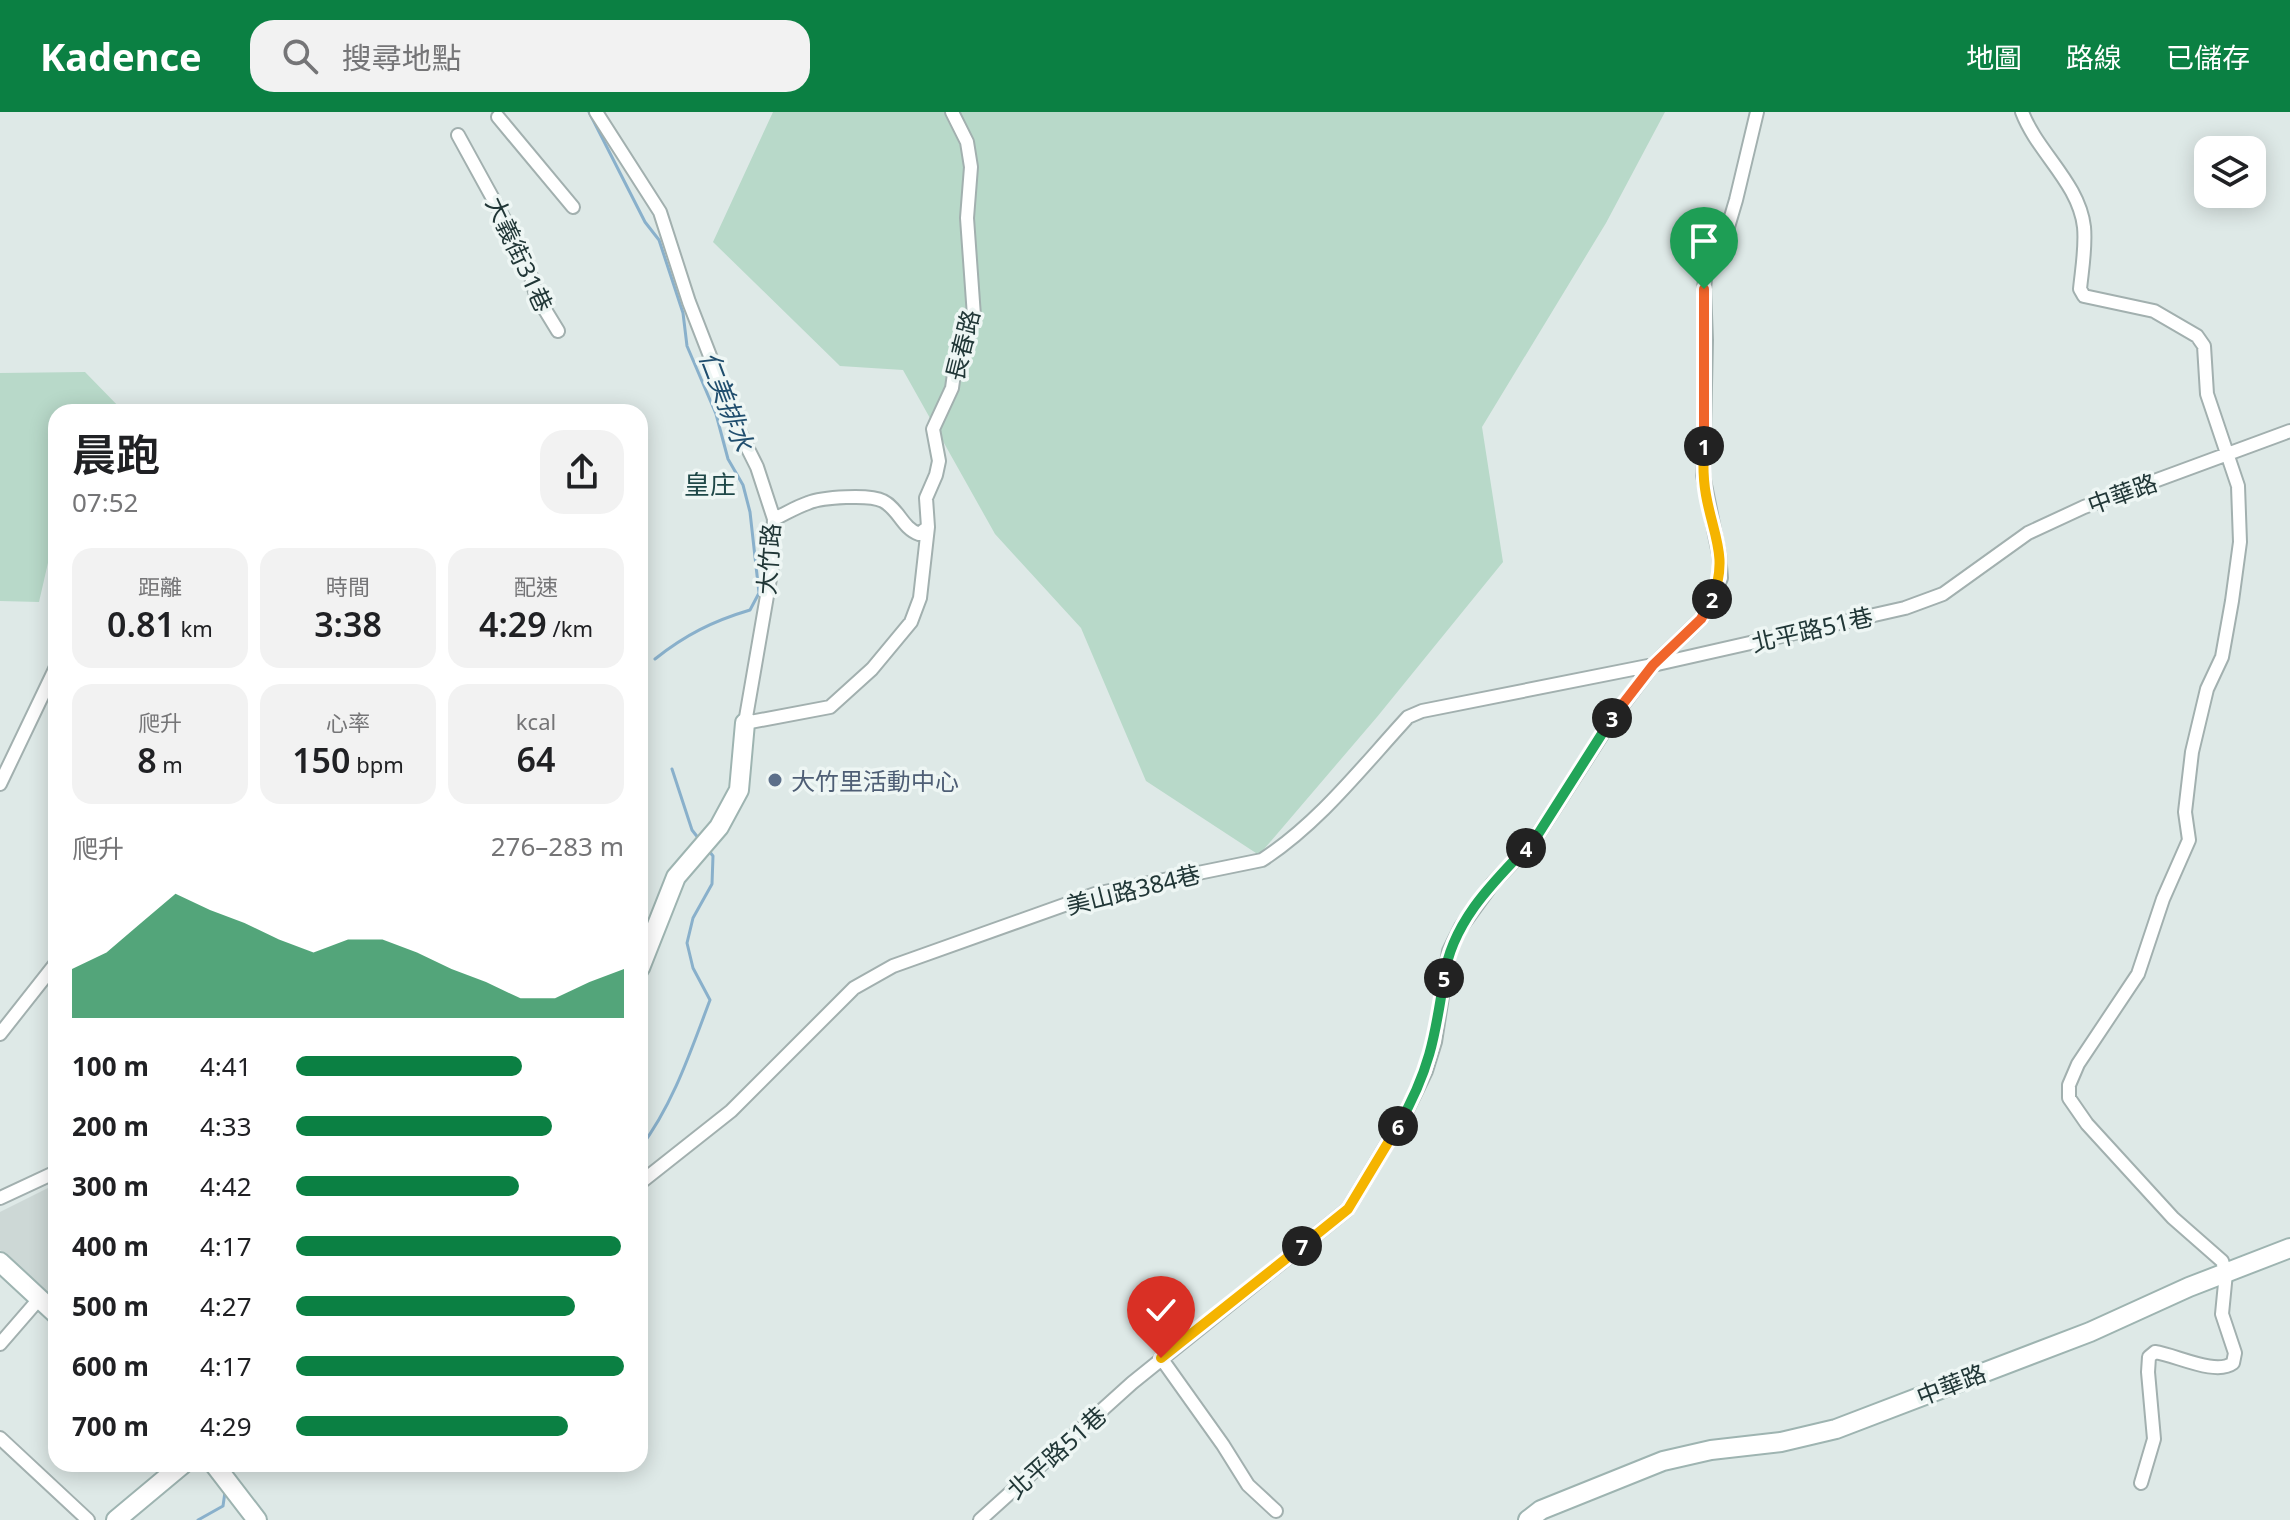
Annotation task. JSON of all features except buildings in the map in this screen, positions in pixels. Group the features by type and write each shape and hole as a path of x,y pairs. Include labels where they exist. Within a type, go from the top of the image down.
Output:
{"street":[{"name":"大竹路","path":"596,112 660,212 692,308 740,433 757,467 774,519 772,567 745,723 739,790 719,827 676,877 648,948"},
{"name":"長春路","path":"745,723 830,707 872,669 911,622 916,610 928,527 926,498 939,461 933,429 952,388 957,352 974,316 967,218 971,167 967,142 952,112"},
{"name":"北平路51巷","path":"980,1520 1161,1358 1348,1209 1405,1114 1426,1071 1435,1042 1449,951 1461,927 1493,883 1535,839 1598,740 1653,665 1701,619 1721,578 1703,475 1706,270 1728,227 1757,112"},
{"path":"2022,112 2028,129 2073,194 2084,224 2080,289 2084,296 2154,311 2197,336 2204,346 2207,394 2238,486 2240,542 2222,657 2207,689 2192,752 2185,812 2189,840 2163,899 2138,974 2078,1064 2069,1085 2069,1098 2087,1124 2173,1218 2217,1254 2226,1273 2222,1314 2235,1353 2233,1363 2227,1367 2208,1367 2170,1354 2155,1352 2149,1357 2154,1439 2141,1483"},
{"path":"498,117 573,207"},
{"name":"大義街31巷","path":"458,135 526,259 536,295 558,331"},
{"name":"中華路","path":"1965,579 2028,533 2084,507 2290,431"},
{"path":"774,519 811,501 865,497 882,501 898,513 909,530 919,534 928,527"},
{"name":"北平路51巷","path":"1653,665 1905,608 1943,594 1965,579"},
{"name":"美山路384巷","path":"648,1177 731,1111 854,988 893,966 1095,894 1262,860 1320,813 1408,717 1422,711 1653,665"},
{"path":"0,784 48,684"},
{"path":"0,1034 48,973"},
{"path":"0,1198 48,1176"},
{"name":"中華路","path":"1528,1520 1541,1510 1663,1461 1711,1450 1781,1442 1836,1429 2090,1332 2290,1248"},
{"path":"0,1262 48,1307"},
{"path":"0,1344 39,1299"},
{"path":"1161,1358 1248,1485 1276,1511"},
{"path":"0,1438 88,1520"},
{"path":"116,1520 173,1472"},
{"path":"220,1472 257,1520"}],"shaded area":[{"path":"48,1188 48,1295 0,1250 0,1212"}],"green space":[{"path":"773,112 1665,112 1606,223 1482,427 1503,562 1259,855 1146,781 1081,628 995,534 903,370 840,366 713,242"},
{"path":"85,372 116,404 48,404 48,563 39,602 0,601 0,373"}],"waterway":[{"name":"仁美排水","path":"589,112 645,222 659,240 683,313 687,346 716,414 728,459 743,485 750,512 759,593 750,610 700,630 655,659"},
{"name":"仁美排水","path":"672,769 692,830 699,839"},
{"name":"仁美排水","path":"648,1137 672,1095 710,1000 693,968 687,943 693,918 712,884 713,856 709,851"},
{"name":"仁美排水","path":"198,1520 223,1506 225,1492"}],"place":[{"name":"大竹里活動中心","path":"775,780"}],"district":[{"name":"皇庄","path":"710,484"}],"route":[{"path":"1161,1358 1348,1209 1405,1114 1426,1071 1435,1042 1445,967 1461,927 1493,883 1535,839 1612,719 1653,665 1701,619 1712,599 1721,578 1703,475 1704,289"}]}
